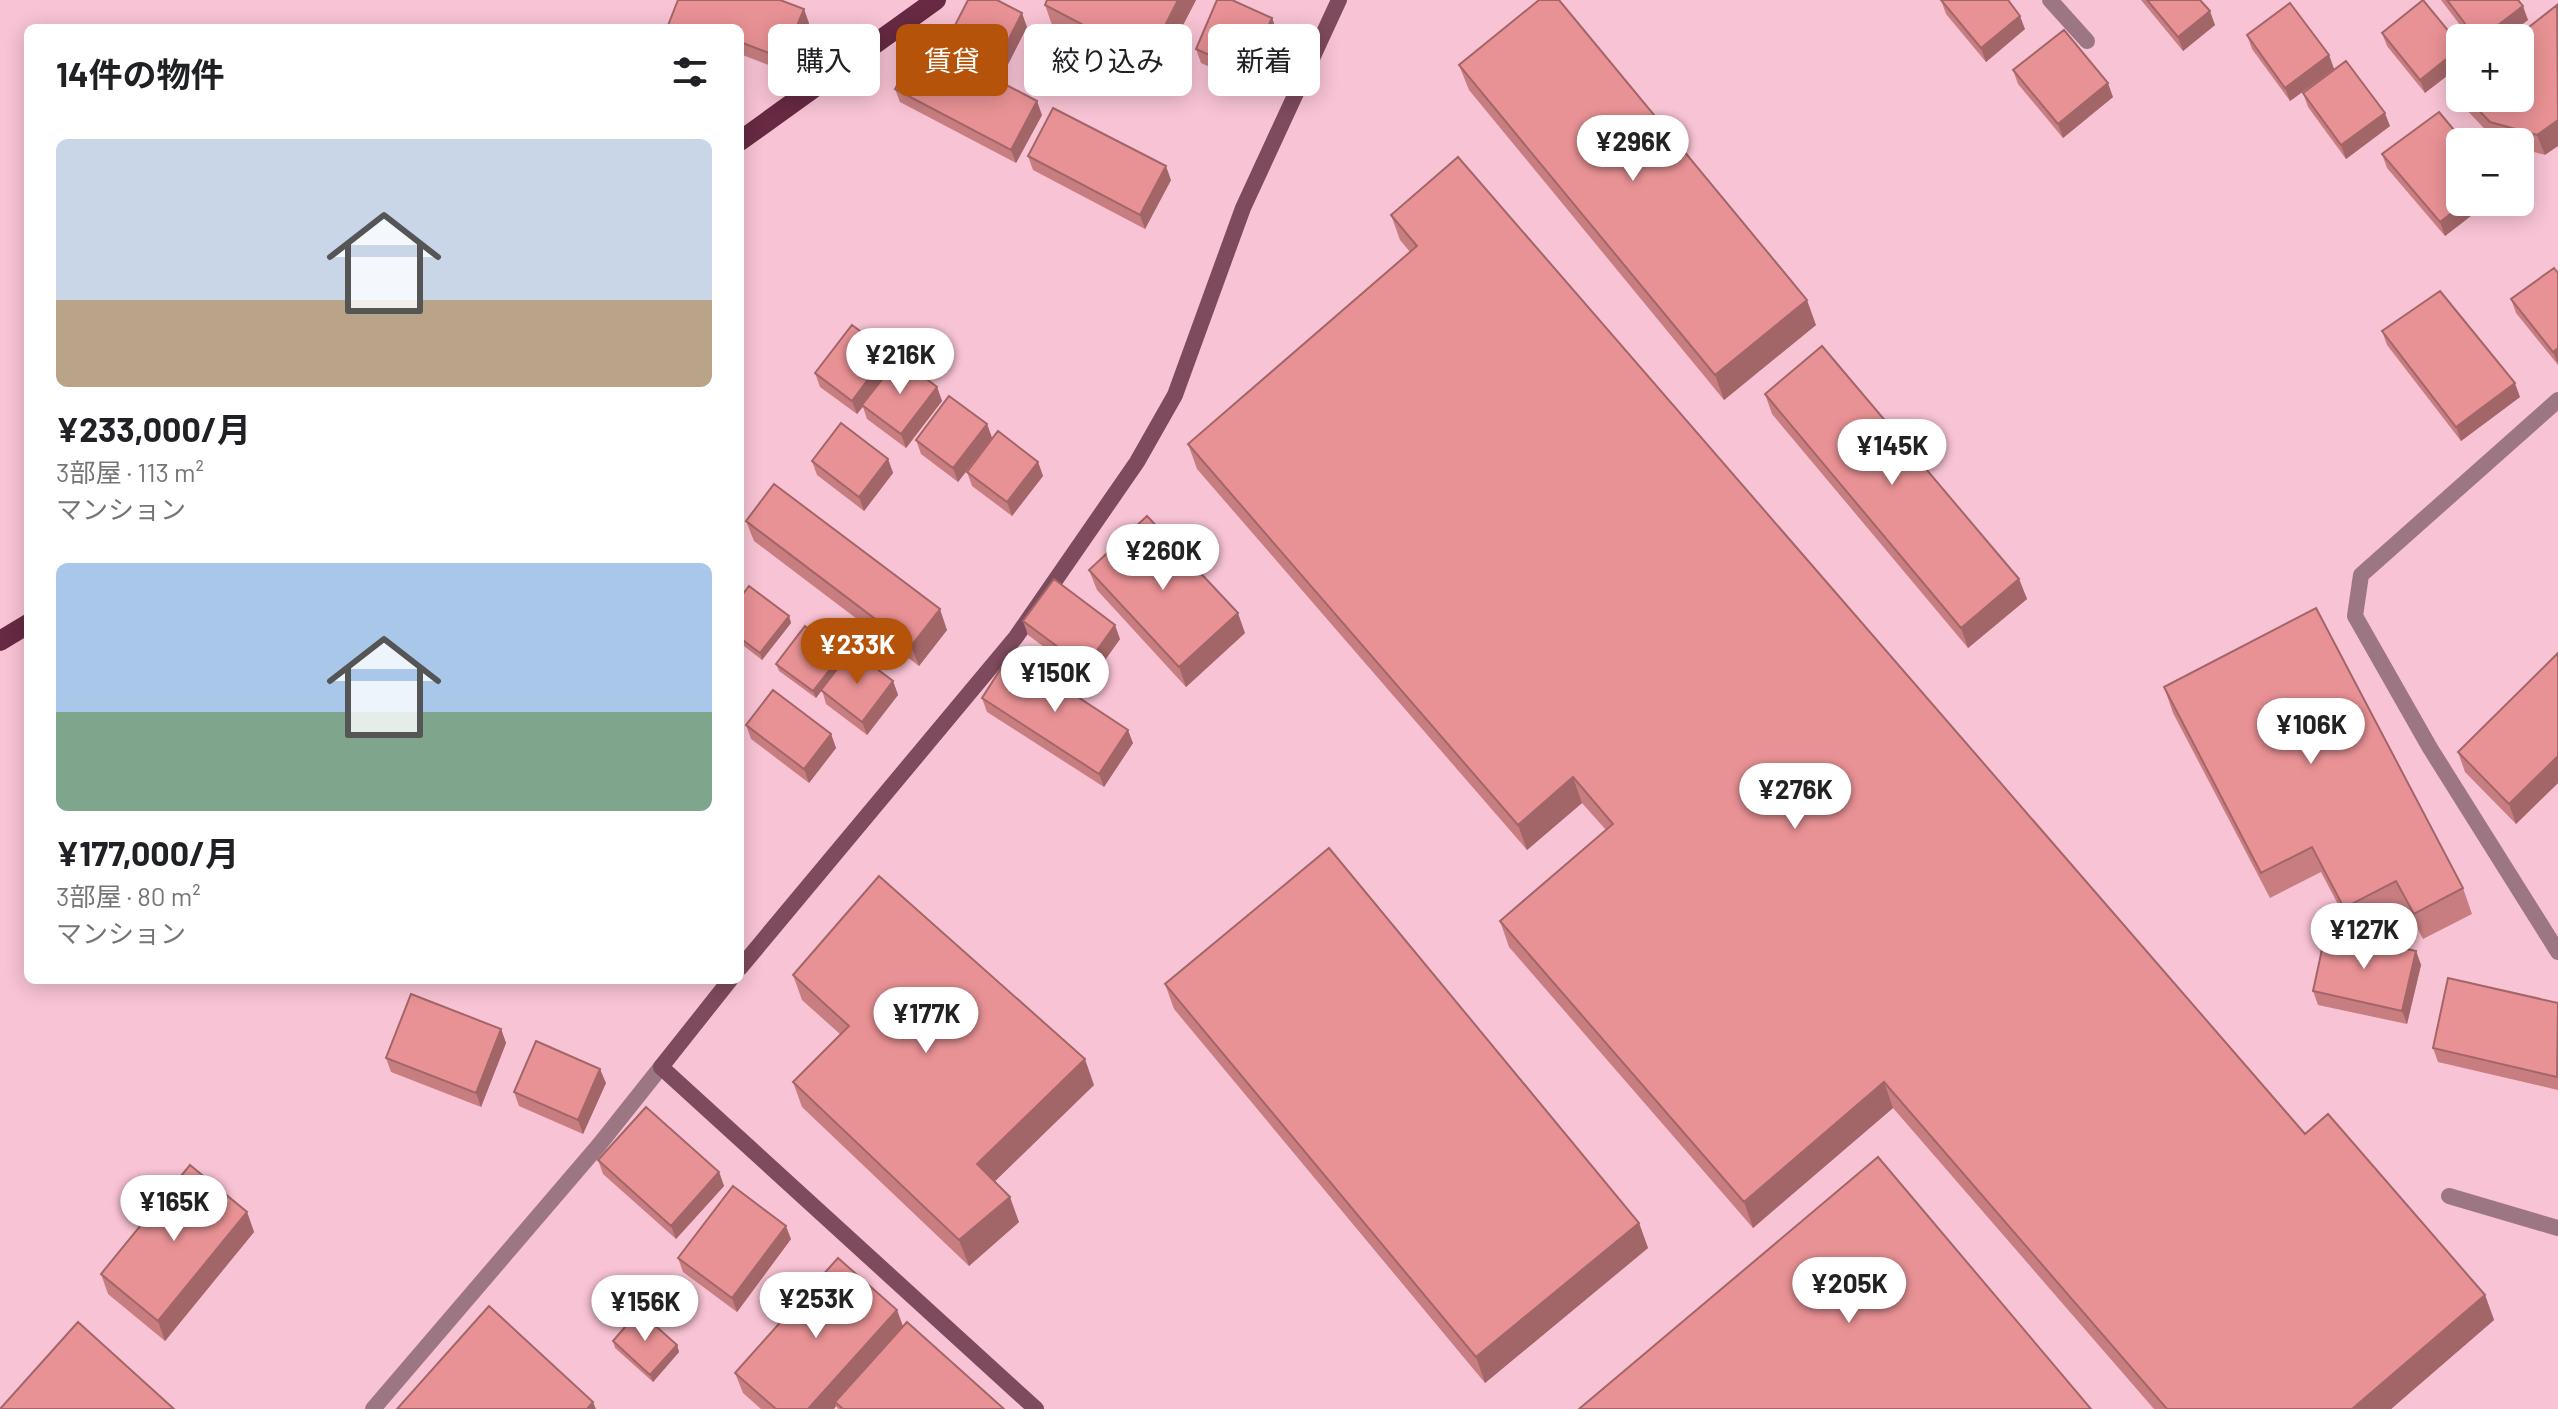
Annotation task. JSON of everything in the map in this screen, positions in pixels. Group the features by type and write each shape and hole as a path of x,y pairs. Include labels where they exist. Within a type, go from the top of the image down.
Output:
{"main road":[{"path":"744,138 936,0"},
{"path":"0,641 24,626"}],"street":[{"path":"744,963 1016,637 1137,462 1175,395 1243,208 1339,0"},
{"path":"2050,0 2087,41"},
{"path":"2558,400 2361,575 2355,616 2430,748 2558,952"},
{"path":"373,1409 599,1145 727,984"},
{"path":"661,1067 1036,1409"},
{"path":"2449,1196 2558,1228"}],"building":[{"path":"678,0 780,0 804,9 798,24 768,24 768,53 744,44 744,24 669,24"},
{"path":"968,0 997,0 1022,13 1008,40 1008,24 956,24"},
{"path":"1047,0 1178,0 1166,24 1081,24 1045,5"},
{"path":"1217,0 1232,0 1272,18 1269,24 1208,24 1208,54 1196,49"},
{"path":"1539,0 1559,0 1807,300 1715,375 1459,65"},
{"path":"1941,0 2008,0 2020,16 1981,48"},
{"path":"2147,0 2200,0 2210,11 2178,37"},
{"path":"2423,0 2446,28 2446,59 2420,80 2382,33"},
{"path":"2447,0 2518,0 2523,6 2499,24 2465,24"},
{"path":"2290,3 2329,55 2285,88 2247,35"},
{"path":"2557,5 2558,120 2537,135 2534,134 2534,128 2512,128 2490,122 2480,112 2534,112 2533,24"},
{"path":"2064,30 2108,83 2058,124 2013,70"},
{"path":"2346,61 2385,113 2341,145 2303,93"},
{"path":"1008,86 1037,101 1011,150 908,96 1008,96"},
{"path":"1053,108 1166,166 1140,215 1028,156"},
{"path":"2439,112 2452,128 2446,128 2448,216 2440,222 2382,154"},
{"path":"1458,157 2305,1134 2328,1114 2485,1295 2352,1409 2167,1409 1884,1082 1744,1202 1500,921 1613,824 1573,777 1518,825 1188,444 1417,246 1391,215"},
{"path":"2554,268 2558,273 2558,348 2553,352 2511,299"},
{"path":"2440,291 2515,383 2456,427 2382,331"},
{"path":"852,325 888,352 852,401 815,373"},
{"path":"1822,346 2019,579 1961,628 1765,394"},
{"path":"899,358 937,387 901,434 862,405"},
{"path":"949,396 987,424 953,468 916,440"},
{"path":"841,423 888,459 859,497 812,461"},
{"path":"998,431 1038,462 1007,502 967,472"},
{"path":"774,484 940,609 911,646 746,521"},
{"path":"1147,516 1238,613 1179,667 1089,570"},
{"path":"1054,579 1115,625 1085,667 1023,621"},
{"path":"749,586 789,616 760,653 744,641 744,593"},
{"path":"2316,608 2463,888 2414,914 2396,881 2344,908 2312,847 2261,873 2164,687"},
{"path":"805,626 842,654 813,691 776,664"},
{"path":"852,650 893,681 862,722 821,690"},
{"path":"1011,653 1128,730 1099,774 982,698"},
{"path":"2558,653 2558,756 2509,804 2458,752"},
{"path":"773,690 831,734 804,769 746,725"},
{"path":"1329,848 1639,1223 1476,1357 1165,984"},
{"path":"879,876 1085,1059 977,1164 1010,1197 959,1240 793,1082 849,1026 793,975"},
{"path":"2326,931 2416,951 2402,1011 2313,991"},
{"path":"2448,978 2558,1003 2557,1077 2433,1048"},
{"path":"411,994 501,1029 476,1093 386,1058"},
{"path":"536,1041 600,1069 578,1120 514,1092"},
{"path":"646,1107 719,1172 671,1226 598,1160"},
{"path":"1878,1157 2091,1409 1579,1409"},
{"path":"190,1165 247,1212 158,1321 101,1274"},
{"path":"733,1186 786,1226 732,1298 678,1258"},
{"path":"838,1258 897,1310 808,1409 776,1409 735,1373"},
{"path":"489,1306 593,1402 587,1409 397,1409"},
{"path":"639,1311 677,1345 650,1375 613,1341"},
{"path":"78,1322 174,1409 0,1409"},
{"path":"907,1322 1004,1409 843,1409 835,1402"}]}
